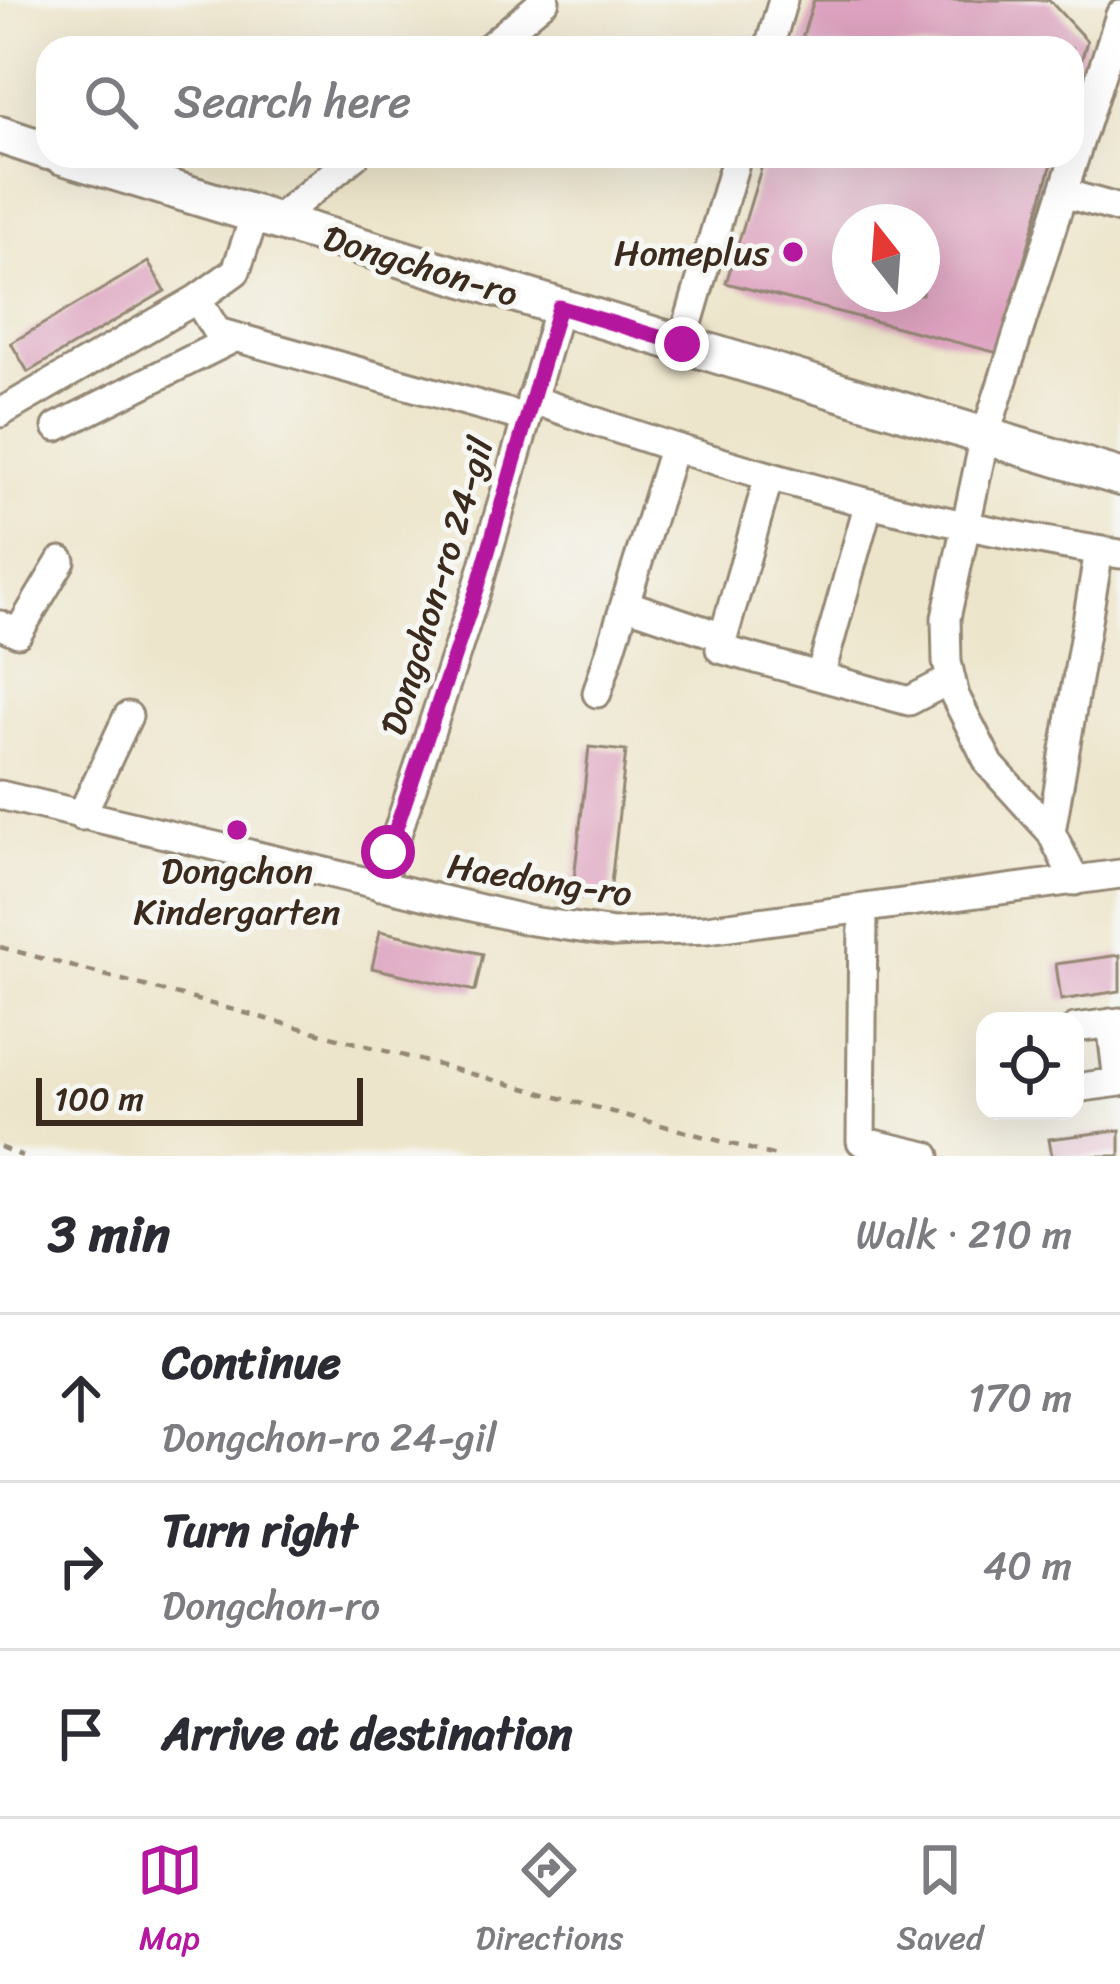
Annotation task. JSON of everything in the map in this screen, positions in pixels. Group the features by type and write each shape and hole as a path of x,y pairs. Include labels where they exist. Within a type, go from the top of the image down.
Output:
{"main road":[{"path":"0,135 36,147"},
{"name":"Dongchon-ro","path":"102,168 1120,477"}],"street":[{"path":"502,36 545,0"},
{"path":"772,36 783,0"},
{"path":"1084,127 1120,15"},
{"path":"0,413 197,299 236,271 265,218 338,168"},
{"path":"682,344 733,168"},
{"path":"1071,168 985,436 946,618 951,679 990,764 1051,832 1075,880"},
{"path":"1063,193 1120,209"},
{"path":"197,299 217,332 529,409 868,506 962,529 1110,552 1051,832"},
{"name":"Dongchon-ro 24-gil","path":"380,886 478,586 559,307"},
{"path":"57,427 236,337"},
{"path":"112,349 134,388"},
{"path":"598,693 673,449"},
{"path":"768,480 720,649 909,701 951,679"},
{"path":"820,676 868,506"},
{"path":"0,625 18,633 61,560"},
{"path":"625,604 723,637"},
{"path":"81,816 128,716"},
{"name":"Haedong-ro","path":"0,795 380,886 614,933 707,929 1120,874"},
{"path":"863,910 861,1141 926,1156"},
{"path":"1084,1027 1116,1023 1119,1082 1084,1087"}],"path":[{"path":"0,946 776,1156"},
{"path":"0,1147 22,1156"}],"building":[{"path":"814,0 1049,0 1082,36 803,36"},
{"name":"Homeplus","path":"761,168 1051,168 998,353 839,312 940,312 940,204 832,204 832,310 726,283"},
{"path":"148,262 165,291 28,372 11,343"},
{"path":"589,747 626,751 609,901 572,897"},
{"path":"380,931 483,954 475,991 372,968"},
{"path":"1120,955 1120,991 1061,1000 1056,964"},
{"path":"1120,1130 1120,1156 1052,1156 1049,1139"}],"place":[{"name":"Homeplus","path":"793,252"},
{"name":"Dongchon Kindergarten","path":"237,830"}],"route":[{"path":"388,852 478,586 559,307 682,344"}]}
